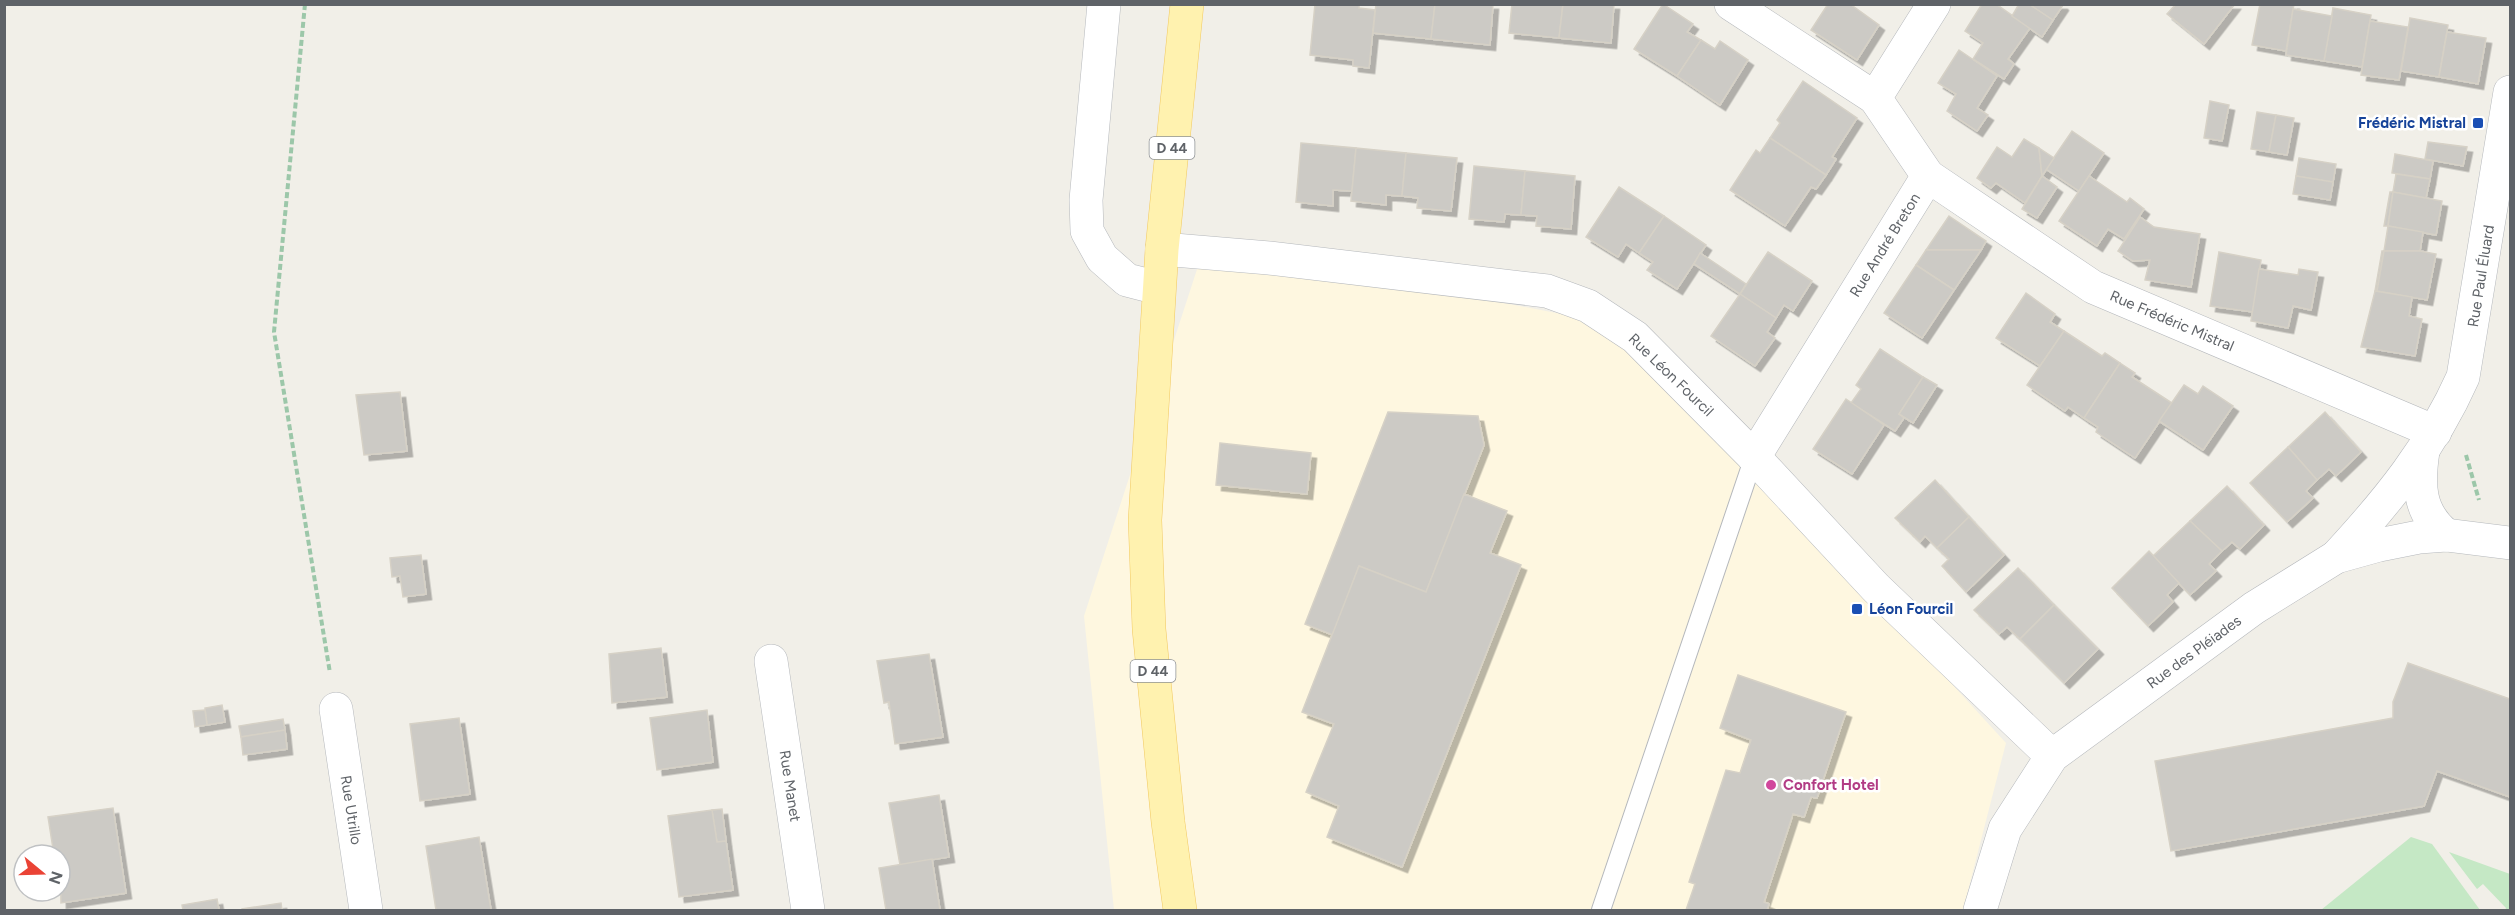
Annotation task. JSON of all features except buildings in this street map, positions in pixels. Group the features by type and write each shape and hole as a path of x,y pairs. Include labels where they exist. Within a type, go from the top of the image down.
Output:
{"main road":[{"name":"D 44","path":"1180,910 1168,822 1149,629 1145,520 1158,288 1187,4"}],"street":[{"path":"1104,4 1086,200 1087,231 1102,258 1127,280 1158,288"},
{"path":"1731,4 1875,98 1934,4"},
{"name":"Rue Paul Éluard","path":"2336,557 2406,477 2429,442 2458,388 2468,354 2511,92"},
{"name":"Rue André Breton","path":"1754,457 1928,176 1875,98"},
{"name":"Rue Frédéric Mistral","path":"1928,176 2093,287 2429,442"},
{"name":"Rue Léon Fourcil","path":"1162,249 1269,258 1547,291 1588,306 1635,337 1754,457 1876,588 2052,756"},
{"name":"Rue Paul Éluard","path":"2429,442 2420,472 2422,504 2434,525 2446,535"},
{"name":"Rue des Pléiades","path":"1980,910 2005,829 2052,756 2254,608 2336,557 2379,545 2420,537 2446,535 2497,541"},
{"name":"Rue Manet","path":"771,661 808,910"},
{"name":"Rue Utrillo","path":"336,709 366,910"}],"lane":[{"path":"1601,910 1754,457"}],"path":[{"path":"305,4 274,332 336,709"},
{"path":"2465,451 2480,504 2497,541"}],"shaded area":[{"path":"1203,251 1269,258 1624,326 2006,743 1963,910 1114,910 1084,616"}],"green space":[{"path":"2411,837 2432,844 2480,910 2321,910"},
{"path":"2449,852 2510,874 2510,910 2505,910 2506,908 2483,884 2477,889"}],"place":[{"name":"Frédéric Mistral","path":"2478,123"},
{"name":"Léon Fourcil","path":"1857,609"},
{"name":"Confort Hotel","path":"1771,785"}]}
